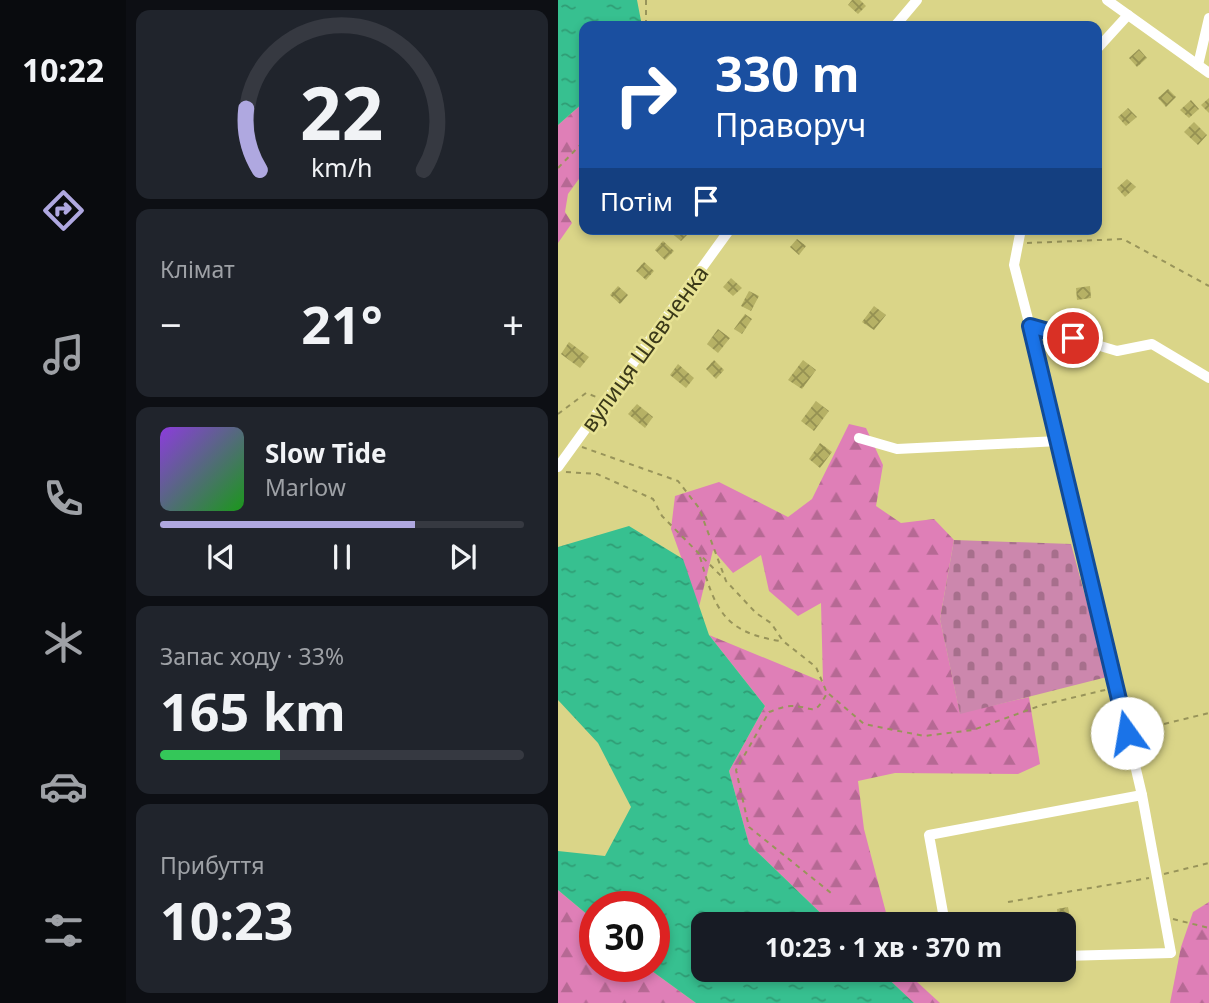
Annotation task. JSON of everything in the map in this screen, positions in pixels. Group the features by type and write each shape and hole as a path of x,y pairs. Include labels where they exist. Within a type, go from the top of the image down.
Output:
{"street":[{"path":"899,21 917,0"},
{"path":"1107,0 1209,73"},
{"path":"1102,44 1128,16"},
{"path":"1198,65 1209,18"},
{"name":"вулиця Шевченка","path":"558,469 726,235"},
{"path":"1020,235 1014,265 1059,441 1142,795 1171,953 1076,956"},
{"path":"1030,326 1117,351 1152,344 1209,378"},
{"path":"859,438 897,449 1059,441"},
{"path":"943,912 929,835 1142,795"}],"path":[{"path":"646,0 646,21"},
{"path":"558,168 579,146"},
{"path":"1018,243 1123,239 1209,286"},
{"path":"558,414 586,393 606,401"},
{"path":"575,444 678,481 699,508 726,581"},
{"path":"558,469 597,474 653,499 662,516 684,535 700,556 756,613 771,623 783,641 816,667 828,693 864,724 924,736 973,730 1042,705 1117,687"},
{"path":"700,556 711,594 723,616 751,636 783,641"},
{"path":"828,693 820,707 811,711 791,706 769,712 736,771 749,827 831,893"},
{"path":"1127,733 1209,713"},
{"path":"1008,902 1158,876 1209,863"},
{"path":"1165,917 1209,928"}],"green space":[{"path":"579,106 579,179 568,194 565,212 572,223 558,243 558,125"},
{"path":"849,424 866,428 883,465 876,506 901,523 934,519 954,540 940,619 960,713 1029,697 1040,764 1018,774 895,773 858,781 864,829 886,912 820,912 749,844 729,771 765,706 709,635 823,682 821,603 798,616 769,591 761,555 733,573 713,550 699,607 671,529 675,496 719,482 788,517 812,499"},
{"path":"954,540 1071,544 1107,677 960,714 940,619"},
{"path":"558,890 579,908 579,982 667,982 696,1003 558,1003"},
{"path":"1209,902 1209,1003 1170,1003 1181,947 1193,912"},
{"path":"892,982 917,982 940,1003 914,1003"}],"water":[{"path":"558,0 637,0 641,21 579,21 579,106 558,125"},
{"path":"629,526 683,559 709,635 765,706 729,771 749,844 820,912 691,912 691,982 892,982 914,1003 696,1003 667,982 670,982 670,891 579,891 579,908 558,890 558,851 605,856 631,807 598,743 558,700 558,547"}],"building":[{"path":"852,0 860,0 866,6 858,14 848,5"},
{"path":"1139,49 1147,58 1137,67 1129,58"},
{"path":"1168,89 1176,97 1166,107 1158,98"},
{"path":"1209,98 1209,113 1201,105"},
{"path":"1191,100 1199,109 1189,118 1180,110"},
{"path":"1128,108 1137,117 1126,126 1118,117"},
{"path":"1194,122 1207,135 1198,145 1184,132"},
{"path":"1127,179 1136,187 1125,197 1117,188"},
{"path":"674,235 687,235 681,241"},
{"path":"797,239 806,246 799,255 790,247"},
{"path":"663,241 674,251 665,260 655,250"},
{"path":"644,262 654,271 646,280 636,271"},
{"path":"731,278 742,288 733,296 723,287"},
{"path":"618,286 628,295 620,304 610,295"},
{"path":"1090,286 1091,298 1077,300 1076,288"},
{"path":"749,291 759,296 751,311 741,306"},
{"path":"874,306 886,315 874,330 862,322"},
{"path":"745,314 752,319 742,334 734,329"},
{"path":"718,329 730,338 718,353 707,344"},
{"path":"569,342 589,357 580,368 561,354"},
{"path":"714,360 724,370 716,379 706,369"},
{"path":"803,360 816,370 802,389 788,380"},
{"path":"678,364 694,378 686,388 670,375"},
{"path":"816,401 829,411 814,431 801,421"},
{"path":"637,404 653,417 645,428 628,414"},
{"path":"820,443 832,452 820,468 809,459"},
{"path":"1068,907 1069,912 1057,912 1057,909"}],"route":[{"path":"1073,338 1030,326 1127,733"}]}
